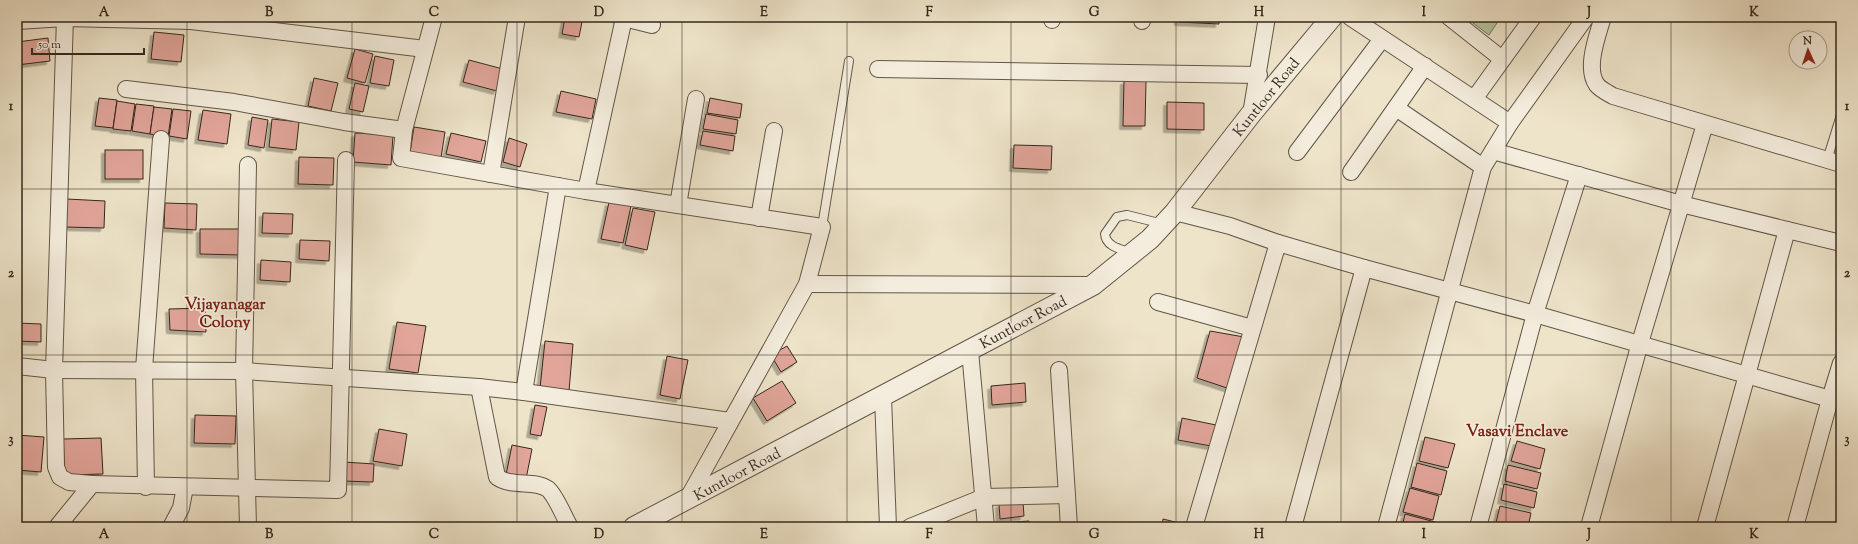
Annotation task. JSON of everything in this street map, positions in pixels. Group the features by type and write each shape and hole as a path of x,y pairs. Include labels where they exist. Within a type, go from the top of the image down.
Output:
{"street":[{"path":"17,21 65,17 142,18 263,23 425,49"},
{"path":"65,17 54,370 56,467 60,477 69,482 146,487 338,490 342,378 346,160"},
{"path":"434,17 404,130 401,158 586,191 822,227 807,284 687,500"},
{"path":"491,174 517,17"},
{"path":"1251,114 1259,75 1267,17"},
{"name":"Kuntloor Road","path":"634,527 1093,285 1150,239 1170,218 1251,114 1332,17"},
{"path":"1350,17 1382,40 1510,123"},
{"path":"1449,17 1502,59"},
{"path":"1474,99 1532,17"},
{"path":"1386,527 1448,290 1483,167 1510,123 1586,17"},
{"path":"1599,17 1602,20 1594,50 1592,71 1597,85 1613,96 1834,162"},
{"path":"586,191 622,18 652,25"},
{"path":"1297,152 1382,40"},
{"path":"1350,172 1424,66"},
{"path":"878,69 1259,75"},
{"path":"126,89 234,102 344,122 404,130"},
{"path":"678,205 696,99"},
{"path":"1396,108 1483,167"},
{"path":"1589,527 1640,343 1705,124"},
{"path":"759,218 774,131"},
{"path":"146,487 144,369 160,139"},
{"path":"1493,151 1681,204 1841,243"},
{"path":"248,165 244,371 248,527"},
{"path":"1478,527 1535,314 1579,175"},
{"path":"524,392 558,186"},
{"path":"1170,218 1230,226 1364,268 1640,343 1746,375 1836,399"},
{"path":"1705,527 1787,230"},
{"path":"1194,527 1278,242"},
{"path":"1293,527 1364,268"},
{"path":"807,284 1093,285"},
{"path":"1158,302 1252,328"},
{"path":"970,351 986,527"},
{"path":"1795,527 1836,399 1841,363"},
{"path":"17,366 54,370 144,369 244,371 479,387 524,392 730,422"},
{"path":"1059,370 1069,527"},
{"path":"479,387 497,477 509,483 538,485 547,489 552,494 570,527"},
{"path":"883,397 888,527"},
{"path":"57,527 92,484"},
{"path":"171,527 181,508 185,487"},
{"path":"910,527 984,497 1067,495"}],"lane":[{"path":"822,227 849,61"},
{"path":"1834,162 1841,115"},
{"path":"1133,253 1108,244 1105,240 1105,234 1117,217 1126,215 1170,218"}],"green space":[{"path":"1465,17 1501,17 1489,35"}],"building":[{"path":"565,17 583,17 579,37 562,34"},
{"path":"1178,17 1219,17 1219,24 1178,22"},
{"path":"154,32 184,35 181,62 151,59"},
{"path":"48,38 50,61 17,65 17,42"},
{"path":"355,49 373,54 365,83 347,78"},
{"path":"375,56 394,60 389,86 370,83"},
{"path":"469,60 503,69 497,91 463,82"},
{"path":"314,78 338,83 331,111 308,106"},
{"path":"1124,81 1146,81 1145,126 1123,126"},
{"path":"355,83 369,86 363,112 349,109"},
{"path":"561,91 596,99 592,119 556,112"},
{"path":"99,98 117,100 113,128 95,126"},
{"path":"710,98 742,104 740,118 707,113"},
{"path":"117,101 135,104 131,131 113,129"},
{"path":"1167,102 1204,103 1204,130 1167,129"},
{"path":"136,104 154,106 150,134 132,131"},
{"path":"154,107 172,109 168,137 150,134"},
{"path":"173,109 191,111 187,139 169,136"},
{"path":"203,110 231,114 227,144 198,140"},
{"path":"706,114 738,120 736,134 703,129"},
{"path":"252,117 268,120 264,148 248,145"},
{"path":"272,119 299,122 296,150 269,147"},
{"path":"414,127 445,132 441,158 410,153"},
{"path":"703,131 735,136 733,151 700,145"},
{"path":"355,133 393,135 391,165 353,162"},
{"path":"451,133 486,141 481,162 446,154"},
{"path":"509,138 527,144 520,167 503,162"},
{"path":"1014,145 1052,146 1051,170 1013,168"},
{"path":"105,150 143,150 143,179 105,179"},
{"path":"299,157 334,158 333,185 298,184"},
{"path":"67,199 105,201 104,228 66,227"},
{"path":"609,202 631,206 623,243 601,239"},
{"path":"165,203 197,204 196,230 164,228"},
{"path":"633,208 655,212 647,250 625,245"},
{"path":"263,213 293,214 292,234 262,233"},
{"path":"200,229 241,229 241,255 200,254"},
{"path":"300,240 330,241 329,261 299,259"},
{"path":"261,260 291,262 290,282 260,280"},
{"path":"205,308 206,332 170,330 169,309"},
{"path":"397,322 426,326 418,373 389,369"},
{"path":"17,323 41,324 41,342 17,341"},
{"path":"1210,331 1244,337 1230,389 1197,378"},
{"path":"545,341 573,344 569,391 540,388"},
{"path":"787,346 797,362 781,372 771,355"},
{"path":"667,356 688,360 680,399 660,395"},
{"path":"782,381 796,403 767,421 753,398"},
{"path":"1025,383 1026,402 992,405 991,386"},
{"path":"535,405 547,407 541,436 530,434"},
{"path":"195,415 236,416 235,444 194,443"},
{"path":"1182,418 1216,425 1211,446 1178,440"},
{"path":"379,429 407,434 402,466 373,461"},
{"path":"17,435 44,437 41,472 17,470"},
{"path":"1425,437 1455,444 1448,468 1419,461"},
{"path":"101,438 103,474 65,475 63,439"},
{"path":"1517,441 1545,449 1540,469 1511,461"},
{"path":"512,445 532,449 526,479 506,475"},
{"path":"344,462 374,464 373,482 343,481"},
{"path":"1417,463 1447,471 1441,495 1411,487"},
{"path":"1508,465 1541,473 1537,489 1505,481"},
{"path":"1504,484 1537,492 1534,508 1501,500"},
{"path":"1410,488 1439,496 1433,520 1403,512"},
{"path":"1023,502 1024,516 1000,519 999,504"},
{"path":"1500,506 1531,513 1528,527 1495,527"},
{"path":"1405,514 1435,522 1433,527 1402,527"},
{"path":"1163,519 1191,526 1162,527"},
{"path":"1029,521 1029,527 1001,527 1001,523"}],"district":[{"name":"Vijayanagar Colony","path":"225,312"},
{"name":"Vasavi Enclave","path":"1517,430"}]}
